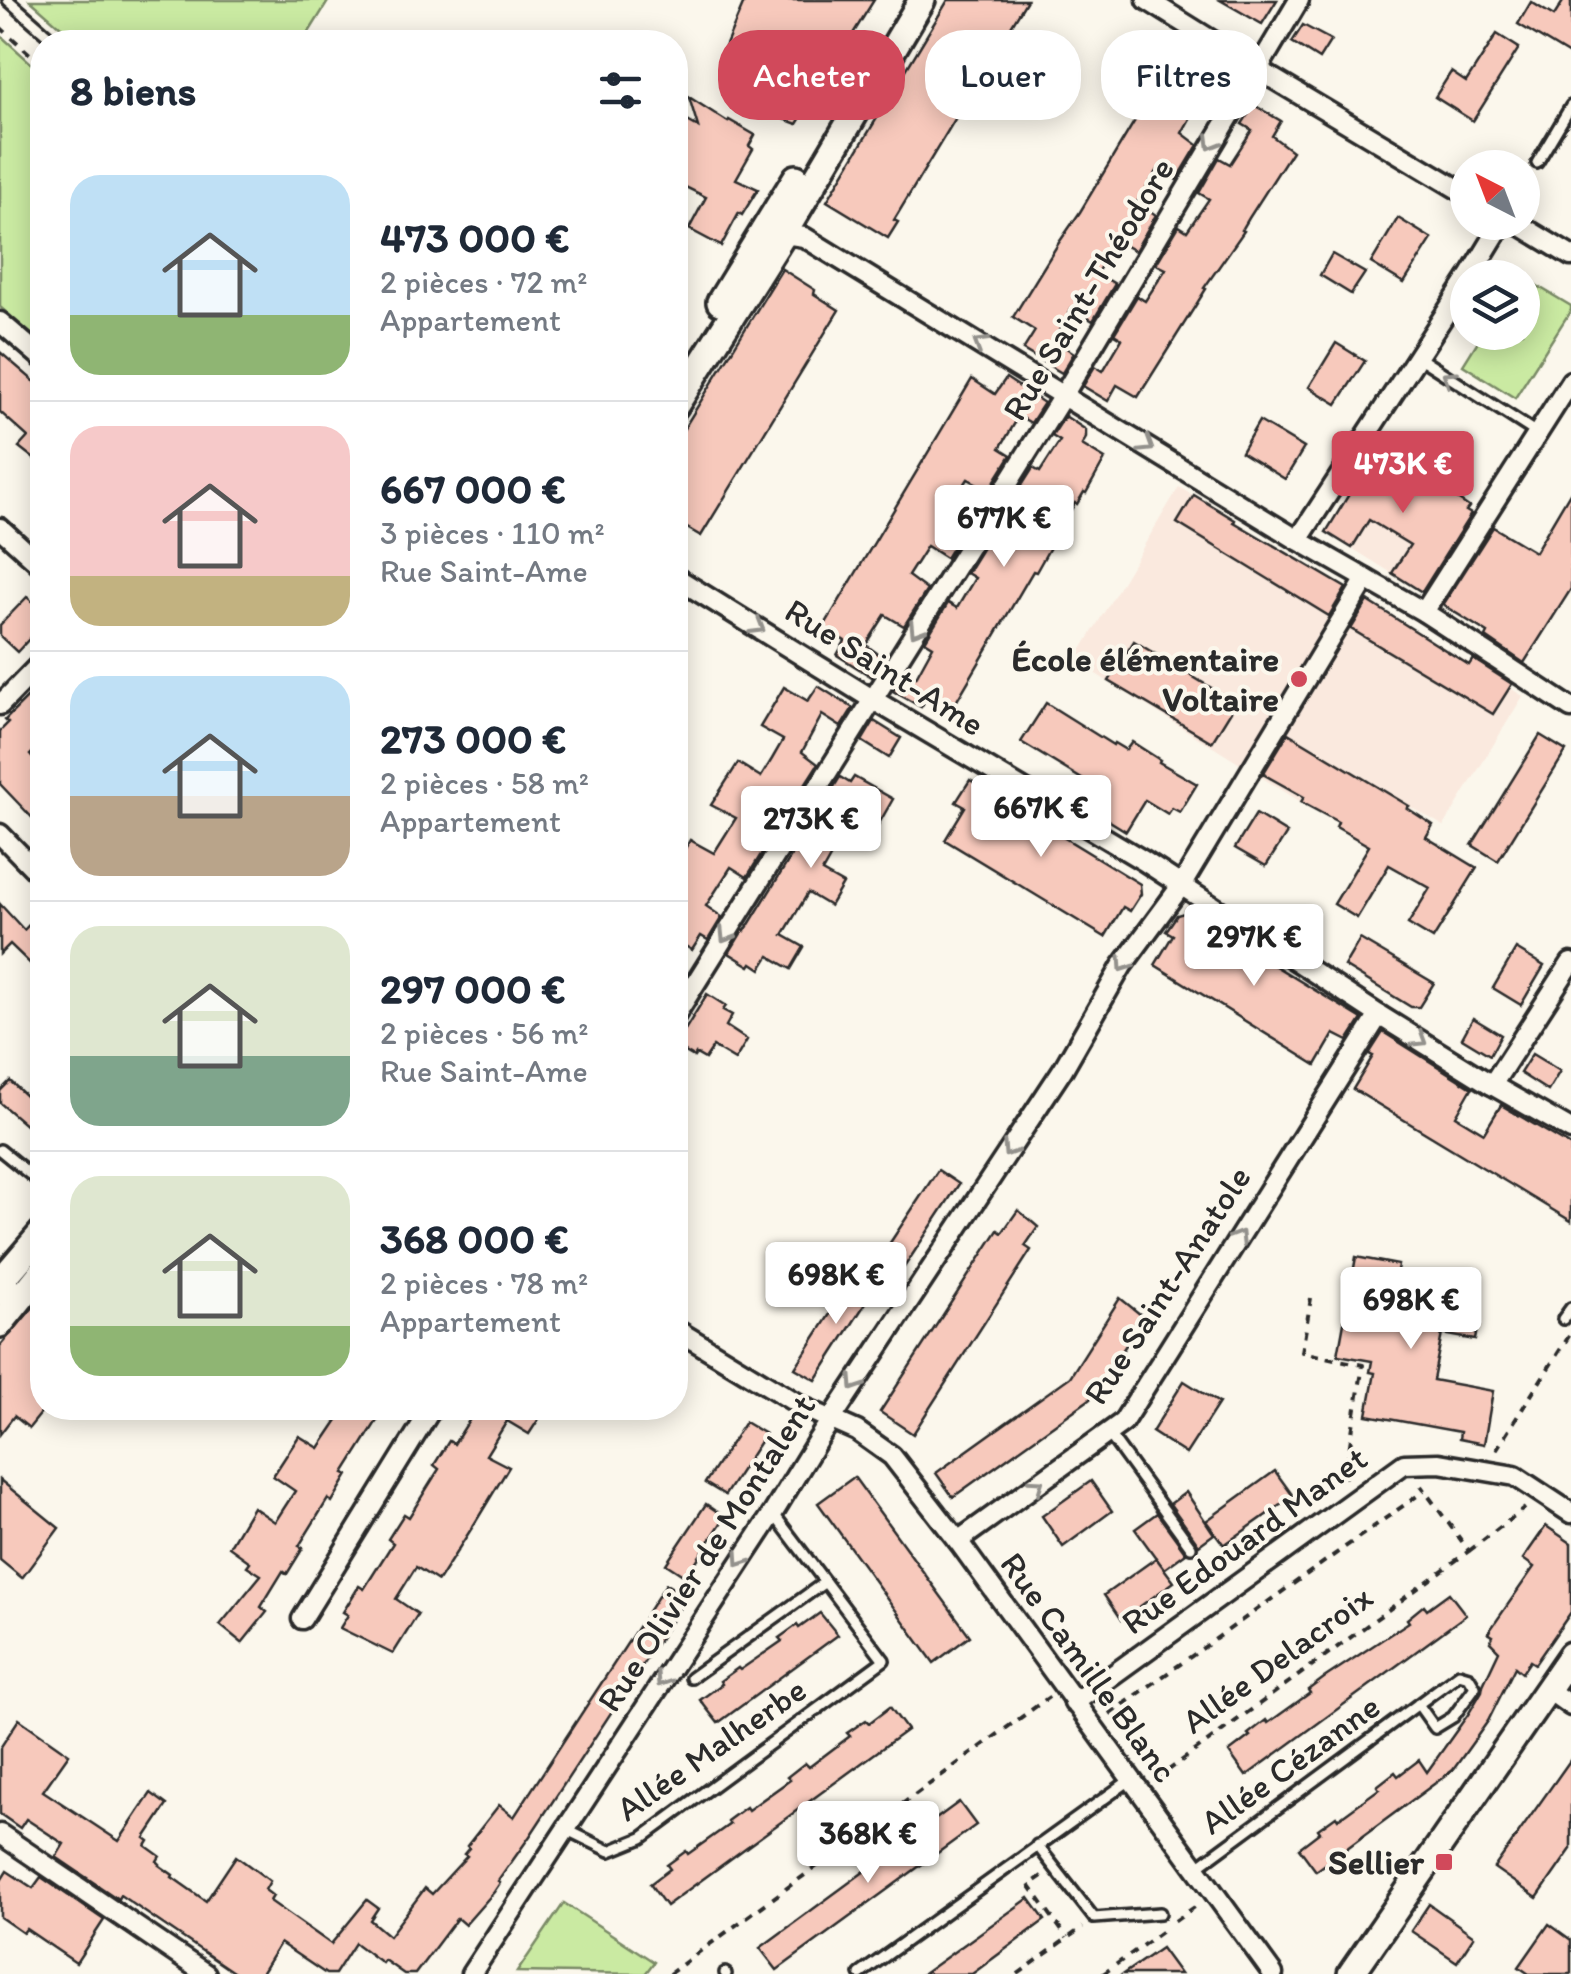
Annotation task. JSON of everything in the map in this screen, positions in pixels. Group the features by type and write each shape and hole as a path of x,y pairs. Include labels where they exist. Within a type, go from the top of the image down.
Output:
{"main road":[{"path":"688,383 905,0"},
{"path":"688,355 773,233 922,0"},
{"path":"0,1324 24,1273"},
{"path":"1351,1974 1571,1655"}],"street":[{"path":"1147,0 1195,30"},
{"name":"Rue Saint-Théodore","path":"1267,51 1299,0"},
{"path":"1267,75 1450,184"},
{"name":"Rue Saint-Théodore","path":"688,995 1064,394 1225,120"},
{"path":"773,233 804,236 1298,540 1424,612 1571,708"},
{"path":"1540,237 1571,256"},
{"path":"1298,540 1450,306"},
{"path":"0,322 30,348"},
{"path":"1424,612 1571,381"},
{"path":"0,528 30,555"},
{"name":"Rue Olivier de Montalent","path":"471,1974 1063,1068 1122,966 1181,886 1366,579"},
{"name":"Rue Saint-Ame","path":"688,585 1144,861 1379,1015 1571,1130"},
{"path":"0,705 30,674"},
{"path":"0,834 30,865"},
{"path":"1492,1085 1571,963"},
{"name":"Rue Saint-Anatole","path":"958,1542 1123,1422 1379,1015"},
{"name":"Rue Camille Blanc","path":"688,1337 806,1408 857,1432 892,1456 1273,1974"},
{"path":"302,1619 425,1420"},
{"name":"Rue Edouard Manet","path":"1070,1696 1239,1586 1404,1464 1439,1463 1515,1476 1571,1513"},
{"path":"1547,1688 1571,1706"},
{"path":"0,1834 206,1974"}],"lane":[{"path":"8,0 42,30"},
{"path":"1540,158 1571,106"},
{"path":"1418,357 1538,434"},
{"path":"0,1150 30,1174"},
{"path":"0,1300 24,1273"},
{"path":"1564,1319 1571,1308"},
{"path":"1110,1434 1191,1546"},
{"path":"691,1678 825,1582 773,1513"},
{"name":"Allée Malherbe","path":"564,1829 610,1851 642,1838 884,1660 825,1582"},
{"name":"Allée Cézanne","path":"1195,1868 1418,1704 1459,1674 1469,1677 1475,1687 1453,1717 1435,1728 1418,1704"},
{"path":"860,1974 1037,1845 1134,1786"},
{"path":"1037,1845 1094,1918 1160,1913"}],"path":[{"path":"0,27 30,54"},
{"path":"1310,1298 1302,1352 1363,1366 1340,1512"},
{"path":"1483,1471 1571,1333"},
{"path":"1404,1464 1470,1551"},
{"path":"1092,1727 1424,1491"},
{"name":"Allée Delacroix","path":"1134,1786 1470,1551 1542,1494"},
{"path":"1191,1546 1213,1576 1228,1570 1239,1586"},
{"path":"668,1974 1019,1718 1048,1698 1070,1696"},
{"path":"1054,1868 1029,1885 1067,1938"},
{"path":"1103,1974 1214,1894"},
{"path":"1018,1974 1094,1918"}],"shaded area":[{"path":"1376,450 1469,507 1419,590 1326,532"},
{"name":"École élémentaire Voltaire","path":"1179,487 1523,696 1444,826 1409,806 1385,845 1359,830 1354,837 1336,827 1340,820 1301,802 1075,661"}],"green space":[{"path":"30,0 329,0 310,30 64,30"},
{"path":"0,35 30,62 30,333 0,307"},
{"path":"1540,288 1571,306 1515,398 1463,365 1472,350 1540,350"},
{"path":"564,1903 654,1962 645,1974 517,1972"}],"building":[{"path":"745,0 874,0 855,30 732,30"},
{"path":"948,0 1027,0 1009,30 930,30"},
{"path":"1220,0 1277,0 1262,24"},
{"path":"1564,0 1571,0 1571,56 1518,24 1531,2 1554,16"},
{"path":"1303,25 1331,40 1319,59 1292,42"},
{"path":"1497,34 1519,48 1473,121 1435,97 1451,72 1466,82"},
{"path":"925,38 925,120 954,120 894,220 898,222 888,238 827,201 876,120 905,120 905,71"},
{"path":"689,97 718,116 718,120 729,120 755,135 749,146 753,149 736,179 758,189 721,246 689,229 706,197 688,188 688,121 698,127"},
{"path":"1267,113 1281,121 1272,136 1292,151 1138,397 1117,385 1108,401 1083,386 1095,366 1103,371 1122,339 1114,334 1137,296 1145,301 1166,269 1156,264 1179,226 1187,231 1209,199 1199,193 1219,158 1230,164 1252,130 1242,124 1245,120 1267,120"},
{"path":"1135,120 1189,120 1182,133 1198,145 1177,180 1158,170 1137,202 1156,215 1135,251 1115,240 1097,273 1115,284 1093,321 1072,308 1054,340 1074,353 1062,373 1023,350 1035,331 1013,317"},
{"path":"1398,218 1432,239 1404,283 1371,263"},
{"path":"1332,254 1365,273 1351,294 1320,275"},
{"path":"782,269 839,310 701,536 688,528 688,422"},
{"path":"1336,343 1365,361 1337,404 1309,387"},
{"path":"0,352 30,378 30,456 19,447 28,437 0,412"},
{"path":"1006,378 1044,403 1031,423 1019,416 1000,448 1011,455 989,490 968,479 949,508 968,523 946,558 927,546 908,576 927,590 904,626 885,615 866,645 884,658 872,677 837,655 845,641 823,628 972,379 995,394"},
{"path":"1065,416 1086,430 1082,445 1105,459 952,709 929,694 921,707 893,691 906,671 916,677 933,646 925,641 948,603 957,608 975,578 967,573 990,536 997,540 1017,510 1009,506 1033,468 1040,472 1060,441 1052,436"},
{"path":"1259,421 1304,448 1285,479 1241,452"},
{"path":"1376,450 1469,507 1466,511 1471,514 1422,592 1392,573 1410,545 1369,520 1352,548 1326,532"},
{"path":"1571,491 1571,589 1524,663 1486,637 1488,633 1443,605 1493,527 1535,552"},
{"path":"1194,495 1346,588 1329,616 1177,523"},
{"path":"27,597 30,600 30,638 17,652 0,636 0,625"},
{"path":"1368,601 1469,665 1473,659 1512,684 1493,714 1351,629"},
{"path":"1134,641 1236,703 1212,742 1109,681"},
{"path":"818,686 853,708 841,727 822,715 802,752 818,764 795,800 778,790 774,795 771,793 754,830 770,840 747,877 731,867 706,906 722,917 708,940 701,936 692,950 688,948 688,844 690,840 714,853 736,818 711,805 738,763 761,777 783,740 760,727 784,687 808,701"},
{"path":"30,695 30,815 0,784 0,731 8,723 5,720"},
{"path":"1046,703 1113,745 1126,750 1132,742 1197,784 1180,812 1172,808 1168,814 1145,800 1126,831 1087,807 1098,789 1021,742"},
{"path":"874,721 901,738 889,758 862,741"},
{"path":"1288,733 1409,806 1433,825 1426,837 1477,868 1433,939 1408,924 1430,888 1389,865 1357,918 1334,904 1369,846 1336,827 1338,822 1301,802 1304,797 1263,774"},
{"path":"1540,735 1566,751 1498,861 1472,845"},
{"path":"840,777 850,783 854,777 893,799 862,853 840,840 822,872 843,884 830,906 808,893 783,935 804,947 791,969 769,956 761,969 752,963 750,966 729,953"},
{"path":"970,780 1140,884 1141,894 1130,911 1123,907 1105,937 945,840 965,807 956,802"},
{"path":"1256,814 1287,833 1266,866 1235,848"},
{"path":"0,904 24,930 30,924 30,963 10,944 0,954"},
{"path":"1187,912 1362,1019 1348,1041 1334,1034 1316,1065 1155,965 1173,935 1166,931 1177,915"},
{"path":"1360,939 1434,983 1419,1007 1411,1007 1344,966"},
{"path":"1516,949 1544,966 1521,1005 1493,988"},
{"path":"707,994 726,1006 723,1010 732,1015 726,1026 747,1040 735,1060 713,1047 705,1059 696,1054 694,1057 688,1054 688,1025"},
{"path":"1473,1018 1501,1035 1490,1055 1462,1038"},
{"path":"1383,1032 1472,1088 1456,1116 1484,1133 1501,1105 1571,1146 1571,1221 1353,1089"},
{"path":"1532,1054 1560,1071 1548,1091 1520,1073"},
{"path":"10,1081 30,1100 30,1129 0,1103 0,1091"},
{"path":"938,1170 959,1184 897,1278 876,1264"},
{"path":"1018,1210 1038,1227 1025,1246 1031,1250 913,1434 880,1412 998,1230 1002,1233"},
{"path":"1356,1257 1398,1265 1393,1290 1481,1306 1475,1340 1442,1334 1433,1380 1493,1391 1484,1444 1459,1439 1460,1432 1367,1415 1375,1373 1370,1372 1372,1361 1338,1355"},
{"path":"856,1274 876,1287 816,1380 795,1368"},
{"path":"1120,1298 1141,1315 1090,1399 953,1497 936,1473 1070,1377"},
{"path":"30,1311 30,1420 36,1420 29,1428 14,1416 0,1434 0,1346"},
{"path":"1184,1381 1219,1403 1186,1454 1152,1432"},
{"path":"338,1420 377,1420 344,1473 348,1475 332,1502 328,1499 287,1574 283,1571 261,1607 267,1612 242,1643 220,1625 261,1575 229,1547 253,1507 275,1522 295,1491 273,1476 299,1436 319,1448"},
{"path":"469,1420 538,1420 529,1434 507,1421 486,1455 509,1467 475,1523 438,1581 416,1567 396,1599 418,1614 393,1654 340,1628 348,1615 343,1612 359,1586 364,1589 393,1543 388,1539 404,1514 409,1517 439,1469 434,1465 449,1441 454,1444"},
{"path":"745,1422 765,1434 725,1495 705,1483"},
{"path":"1275,1471 1293,1496 1224,1545 1206,1521"},
{"path":"854,1477 970,1636 934,1663 818,1503"},
{"path":"0,1480 59,1528 22,1578 0,1560"},
{"path":"1091,1481 1112,1511 1063,1547 1042,1516"},
{"path":"1186,1492 1214,1534 1199,1545 1170,1504"},
{"path":"706,1504 725,1517 686,1577 666,1564"},
{"path":"1157,1513 1186,1553 1164,1569 1135,1529"},
{"path":"1546,1526 1571,1543 1571,1612 1535,1664 1530,1661 1522,1673 1515,1667 1488,1721 1453,1770 1316,1871 1299,1848 1320,1832 1318,1829 1379,1789 1377,1786 1395,1772 1398,1776 1419,1760 1427,1772 1469,1713 1499,1651 1488,1633 1534,1567 1523,1559"},
{"path":"1156,1558 1174,1582 1121,1620 1104,1595"},
{"path":"666,1584 687,1597 494,1892 465,1925 457,1918 415,1974 404,1974 384,1960 382,1963 355,1943 335,1974 326,1974 280,1943 261,1974 236,1974 120,1895 118,1899 56,1857 64,1844 26,1819 20,1828 0,1814 0,1748 19,1719 69,1754 43,1791 119,1841 151,1793 167,1805 145,1838 149,1841 146,1846 160,1856 159,1865 172,1877 206,1901 236,1856 270,1881 265,1890 273,1896 270,1901 331,1944 367,1900 378,1908 370,1920 389,1936 425,1888 432,1894 467,1856 467,1846 499,1805 514,1817"},
{"path":"1449,1593 1466,1615 1246,1776 1229,1752 1248,1734 1409,1622 1407,1619 1424,1605 1427,1609"},
{"path":"820,1613 838,1635 718,1723 700,1700 738,1668 782,1641 779,1638"},
{"path":"890,1707 907,1730 666,1906 650,1884 670,1869 667,1865 790,1780 787,1777 805,1763 809,1767 850,1736 847,1733"},
{"path":"1571,1759 1571,1849 1537,1898 1494,1868"},
{"path":"959,1802 976,1825 777,1970 760,1948"},
{"path":"7,1871 33,1888 41,1877 104,1920 76,1963 26,1929 23,1933 0,1917 0,1882"},
{"path":"1029,1898 1045,1920 972,1974 923,1974"},
{"path":"1429,1904 1474,1936 1457,1962 1411,1931"},
{"path":"1549,1924 1571,1940 1571,1974 1529,1974 1519,1967"},
{"path":"1161,1948 1180,1974 1123,1974"}],"place":[{"name":"École élémentaire Voltaire","path":"1299,679"},
{"name":"Sellier","path":"1444,1862"}]}
